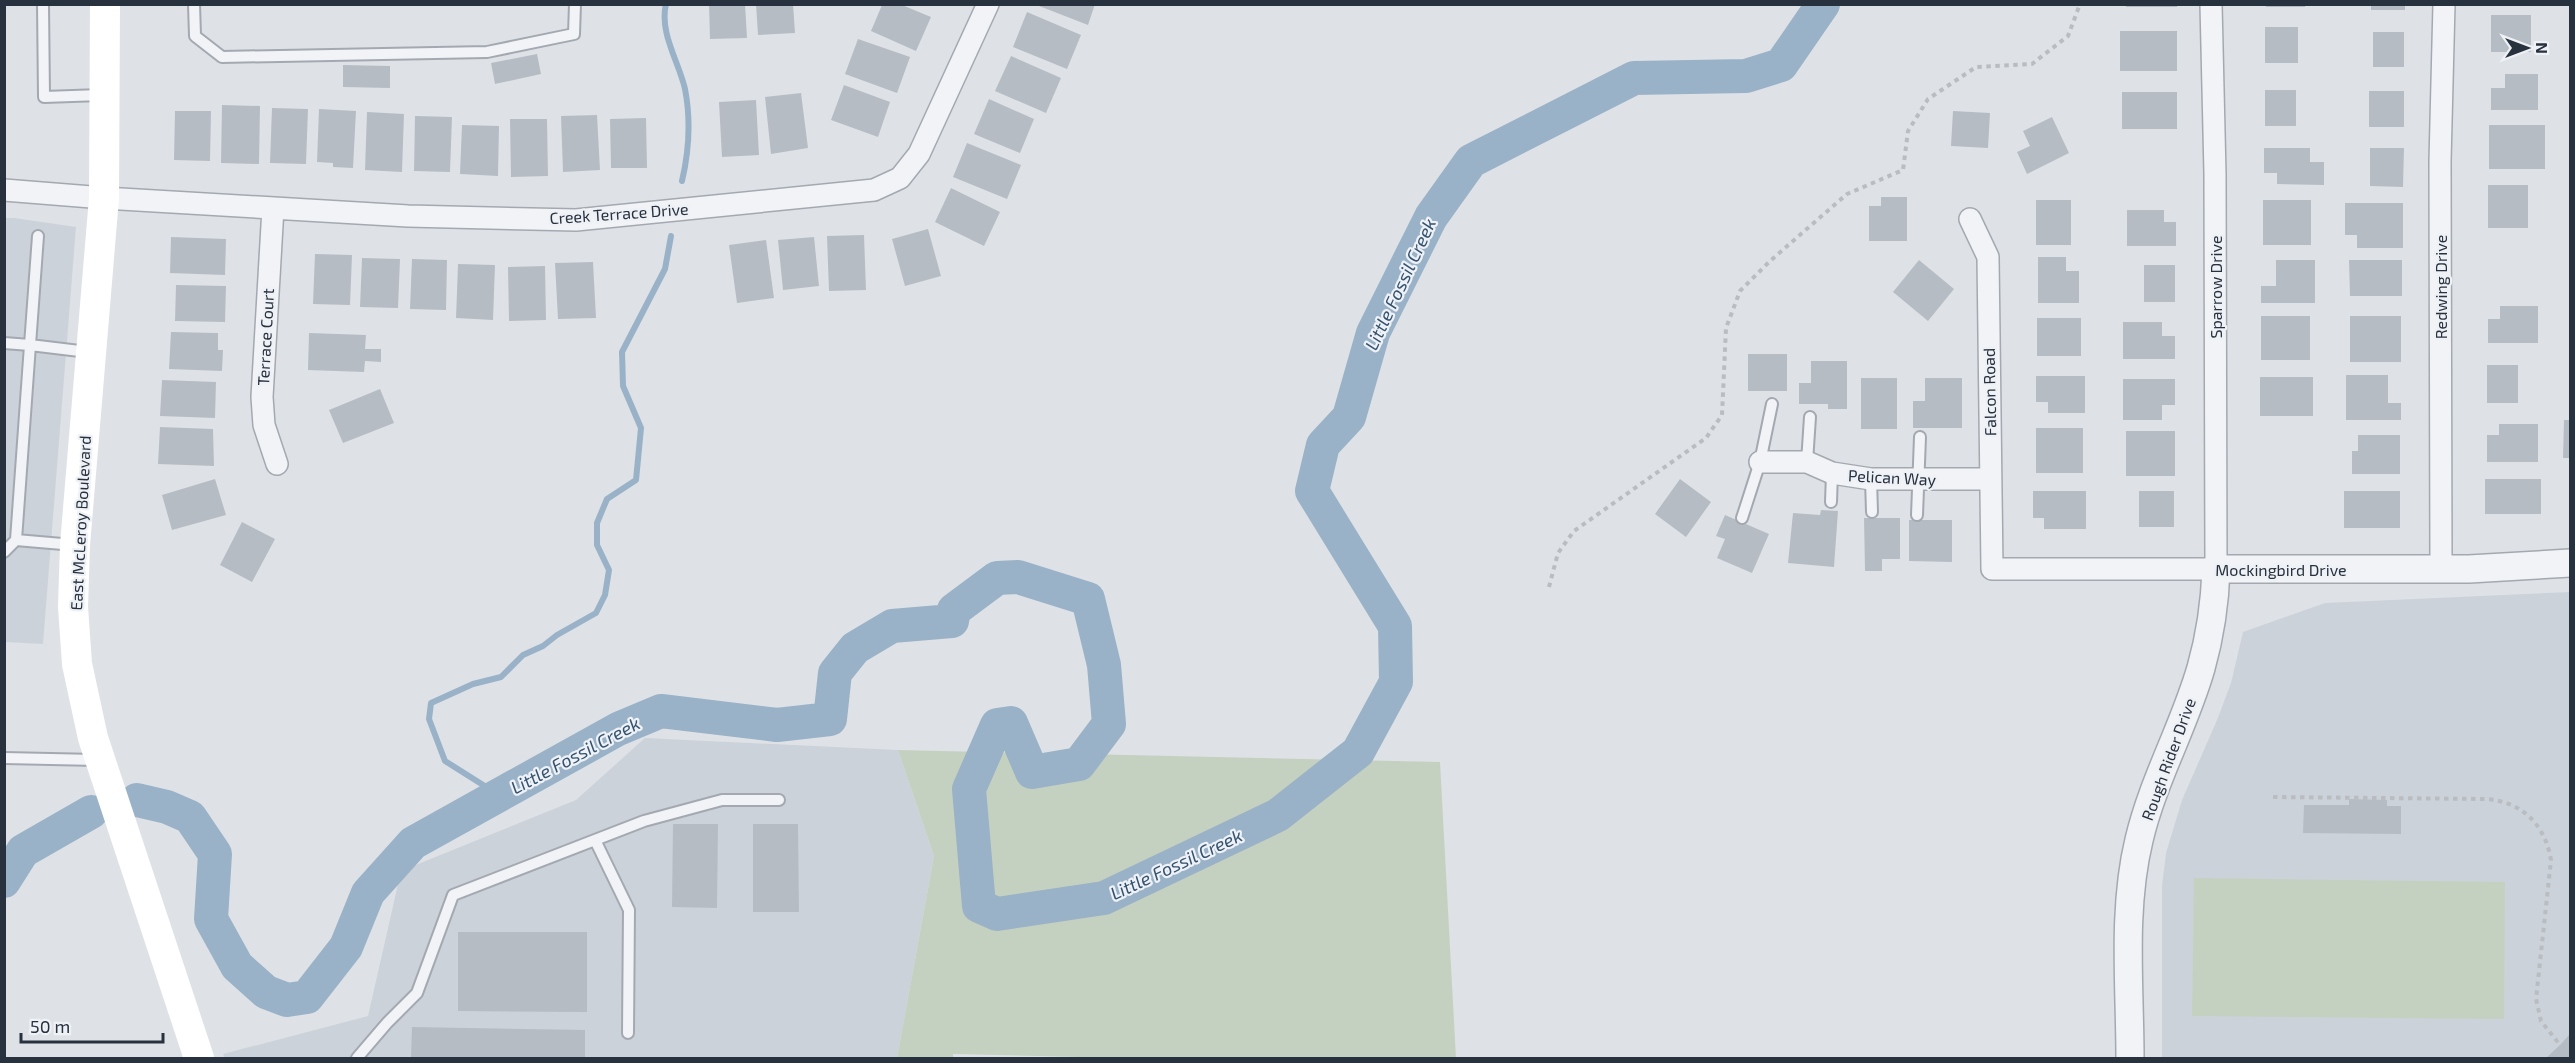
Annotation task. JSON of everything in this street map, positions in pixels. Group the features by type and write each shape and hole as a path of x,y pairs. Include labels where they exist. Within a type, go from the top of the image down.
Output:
{"main road":[{"name":"East McLeroy Boulevard","path":"105,4 104,198 75,545 73,607 77,664 87,715 100,760 198,1059"}],"street":[{"name":"Creek Terrace Drive","path":"4,189 104,198 408,216 576,220 874,190 900,178 919,154 987,4"},
{"name":"Sparrow Drive","path":"2211,4 2215,174 2216,569"},
{"name":"Redwing Drive","path":"2441,569 2440,161 2444,4"},
{"name":"Terrace Court","path":"273,208 262,397 264,425 277,464"},
{"name":"Falcon Road","path":"1970,219 1988,257 1992,569"},
{"name":"Pelican Way","path":"1760,462 1808,462 1832,473 1871,479 1990,478"},
{"name":"Mockingbird Drive","path":"1992,569 2441,569 2571,562"},
{"name":"Rough Rider Drive","path":"2130,1059 2129,933 2137,851 2154,789 2201,669 2212,617 2216,569"}],"lane":[{"path":"43,4 44,97 105,95"},
{"path":"194,4 195,36 222,57 487,52 574,34 575,4"},
{"path":"4,552 16,540 38,236"},
{"path":"4,343 92,352"},
{"path":"1742,518 1760,462 1772,404"},
{"path":"1808,462 1810,417"},
{"path":"1917,514 1920,438"},
{"path":"1831,502 1832,473"},
{"path":"1871,479 1872,512"},
{"path":"16,540 75,545"},
{"path":"4,758 100,760"},
{"path":"357,1059 387,1023 417,993 453,895 644,821 722,800 779,800"},
{"path":"595,840 629,910 628,1033"}],"path":[{"path":"1549,587 1558,553 1574,531 1706,438 1722,415 1726,328 1740,291 1770,261 1847,194 1904,170 1908,131 1928,99 1976,67 2032,64 2068,36 2080,4"},
{"path":"2273,797 2485,799 2508,803 2528,814 2546,839 2550,860 2536,999 2541,1021 2560,1045"}],"shaded area":[{"path":"4,218 76,227 43,644 5,642"},
{"path":"2570,592 2570,1058 2162,1058 2162,885 2166,853 2182,800 2231,683 2243,632 2325,603"},
{"path":"645,738 898,750 934,856 897,1058 225,1058 223,1054 368,1016 401,871 576,800"}],"green space":[{"path":"898,750 1440,762 1456,1058 1121,1058 953,1054 953,1058 897,1058 934,856"},
{"path":"2194,878 2505,882 2504,1019 2192,1016"}],"building":[{"path":"709,4 745,4 747,38 710,39"},
{"path":"756,4 793,4 795,33 758,35"},
{"path":"1034,4 1095,4 1088,25"},
{"path":"2126,4 2177,4 2177,7 2126,7"},
{"path":"2266,4 2305,4 2305,7 2266,7"},
{"path":"2371,4 2405,4 2405,10 2371,10"},
{"path":"882,5 902,5 931,17 916,51 871,31"},
{"path":"1027,12 1081,35 1067,69 1013,47"},
{"path":"2491,15 2531,15 2531,52 2491,52"},
{"path":"2265,27 2298,27 2298,63 2265,63"},
{"path":"2120,31 2177,31 2177,71 2120,71"},
{"path":"2373,32 2404,32 2404,67 2373,67"},
{"path":"858,39 910,57 897,93 845,74"},
{"path":"537,54 541,74 495,84 491,63"},
{"path":"1011,56 1061,78 1046,113 995,91"},
{"path":"343,65 390,66 390,88 343,87"},
{"path":"2505,74 2538,74 2538,110 2491,110 2491,88 2505,88"},
{"path":"844,85 890,102 878,137 831,120"},
{"path":"2265,90 2296,90 2296,126 2265,126"},
{"path":"2369,91 2404,91 2404,127 2369,127"},
{"path":"2122,92 2177,92 2177,129 2122,129"},
{"path":"801,93 808,148 771,154 765,97"},
{"path":"989,99 1034,119 1020,153 974,134"},
{"path":"756,100 759,155 722,157 719,102"},
{"path":"222,105 260,106 259,164 221,163"},
{"path":"272,108 308,109 306,164 270,163"},
{"path":"319,109 356,111 353,168 333,167 333,163 317,162"},
{"path":"175,111 211,111 210,161 174,160"},
{"path":"1953,111 1990,113 1988,148 1951,146"},
{"path":"367,112 404,114 402,172 365,170"},
{"path":"597,115 600,170 563,172 561,116"},
{"path":"415,116 452,117 450,172 414,171"},
{"path":"2052,117 2069,153 2027,174 2017,152 2030,146 2023,131"},
{"path":"646,118 647,168 611,168 610,119"},
{"path":"510,119 547,119 548,176 511,177"},
{"path":"462,125 499,126 498,176 460,174"},
{"path":"2489,125 2545,125 2545,169 2489,169"},
{"path":"967,143 1021,165 1007,199 953,177"},
{"path":"2264,148 2310,148 2310,162 2324,162 2324,185 2277,184 2277,173 2264,173"},
{"path":"2370,148 2404,148 2403,187 2370,186"},
{"path":"2488,185 2528,185 2528,228 2488,228"},
{"path":"951,188 1000,212 984,246 935,222"},
{"path":"1881,197 1907,197 1907,241 1869,241 1869,206 1881,206"},
{"path":"2036,200 2071,200 2071,245 2036,245"},
{"path":"2263,200 2311,200 2311,245 2263,245"},
{"path":"2345,203 2403,203 2403,248 2357,248 2357,235 2345,235"},
{"path":"2127,210 2164,210 2164,222 2176,222 2176,246 2127,246"},
{"path":"928,229 941,276 905,286 892,239"},
{"path":"864,235 866,290 829,291 827,236"},
{"path":"171,237 226,239 225,275 170,273"},
{"path":"814,237 819,286 783,290 778,240"},
{"path":"766,240 774,298 737,303 729,245"},
{"path":"315,254 352,255 350,305 313,304"},
{"path":"2038,257 2066,257 2066,271 2079,271 2079,303 2038,303"},
{"path":"362,258 400,259 398,308 360,307"},
{"path":"412,259 447,260 446,310 410,309"},
{"path":"1919,260 1954,289 1928,321 1893,292"},
{"path":"2276,260 2315,260 2315,303 2261,303 2261,286 2276,286"},
{"path":"2349,260 2402,260 2402,296 2350,296"},
{"path":"593,262 596,318 558,319 555,263"},
{"path":"458,264 495,265 493,320 456,318"},
{"path":"2144,265 2175,265 2175,302 2144,302"},
{"path":"545,266 546,320 509,321 508,267"},
{"path":"176,285 226,286 225,322 175,321"},
{"path":"2500,306 2538,306 2538,343 2488,343 2488,319 2500,319"},
{"path":"2261,316 2310,316 2310,360 2261,360"},
{"path":"2350,316 2401,316 2401,362 2350,362"},
{"path":"2037,318 2081,318 2081,356 2037,356"},
{"path":"2123,322 2162,322 2162,336 2175,336 2175,359 2123,359"},
{"path":"171,332 218,333 218,350 223,350 222,371 169,369"},
{"path":"309,333 366,335 365,349 381,349 381,362 365,361 364,372 308,370"},
{"path":"1748,354 1787,354 1787,391 1748,391"},
{"path":"1811,361 1847,361 1847,409 1828,409 1828,404 1799,404 1799,383 1811,383"},
{"path":"2487,365 2518,365 2518,403 2487,403"},
{"path":"2346,375 2388,375 2388,403 2401,403 2401,420 2346,420"},
{"path":"2036,376 2085,376 2085,413 2048,413 2048,402 2036,402"},
{"path":"2260,377 2313,377 2313,416 2260,416"},
{"path":"1861,378 1897,378 1897,429 1861,429"},
{"path":"1925,378 1962,378 1962,428 1913,428 1913,401 1925,401"},
{"path":"2123,379 2175,379 2175,405 2162,405 2162,420 2123,420"},
{"path":"162,380 216,382 215,418 160,416"},
{"path":"380,389 394,423 343,443 329,410"},
{"path":"2564,420 2570,420 2570,458 2563,458"},
{"path":"2499,424 2538,424 2538,462 2487,462 2487,435 2499,435"},
{"path":"160,427 213,429 214,466 158,464"},
{"path":"2036,428 2083,428 2083,473 2036,473"},
{"path":"2126,431 2175,431 2175,476 2126,476"},
{"path":"2358,435 2400,435 2400,474 2352,474 2352,451 2358,451"},
{"path":"215,479 226,515 172,530 162,495"},
{"path":"1680,479 1711,502 1686,537 1655,514"},
{"path":"2485,479 2541,479 2541,514 2485,514"},
{"path":"2033,491 2086,491 2086,529 2044,529 2044,518 2033,518"},
{"path":"2139,491 2174,491 2174,527 2139,527"},
{"path":"2344,491 2400,491 2400,528 2344,528"},
{"path":"1821,510 1838,511 1834,567 1788,563 1793,513 1820,515"},
{"path":"1725,515 1769,534 1752,573 1717,558 1725,539 1716,536"},
{"path":"1864,518 1900,518 1900,559 1882,559 1882,571 1865,571"},
{"path":"1909,520 1952,520 1952,562 1909,561"},
{"path":"242,522 275,539 252,582 220,565"},
{"path":"2349,799 2387,800 2387,806 2401,806 2401,834 2303,833 2304,805 2349,805"},
{"path":"673,824 718,824 717,908 672,907"},
{"path":"753,824 798,824 799,912 753,912"},
{"path":"458,932 587,932 587,1012 458,1011"},
{"path":"412,1027 585,1030 585,1058 411,1058"},
{"path":"2570,1034 2570,1058 2546,1058 2560,1045"}],"waterway":[{"path":"666,4 667,37 685,89 688,112 688,147 682,181"},
{"name":"Little Fossil Creek","path":"137,800 167,807 190,817 215,854 211,919 237,966 266,992 287,1000 307,997 346,947 368,893 413,843 618,729 661,711 777,725 830,719 835,673 855,648 892,626 952,621 954,610 997,578 1018,577 1088,599 1104,665 1109,724 1079,764 1032,772 1011,723 997,725 969,789 979,906 997,914 1104,898 1278,815 1358,752 1396,682 1395,626 1312,491 1323,445 1349,417 1373,333 1431,217 1471,161 1634,78 1746,76 1781,65 1823,4"},
{"path":"499,795 445,761 429,719 431,703 473,684 501,677 523,655 543,646 557,635 596,613 605,595 609,570 597,545 597,523 607,499 636,480 641,428 623,386 622,352 665,269 671,236"},
{"name":"Little Fossil Creek","path":"4,881 23,851 91,812"}]}
